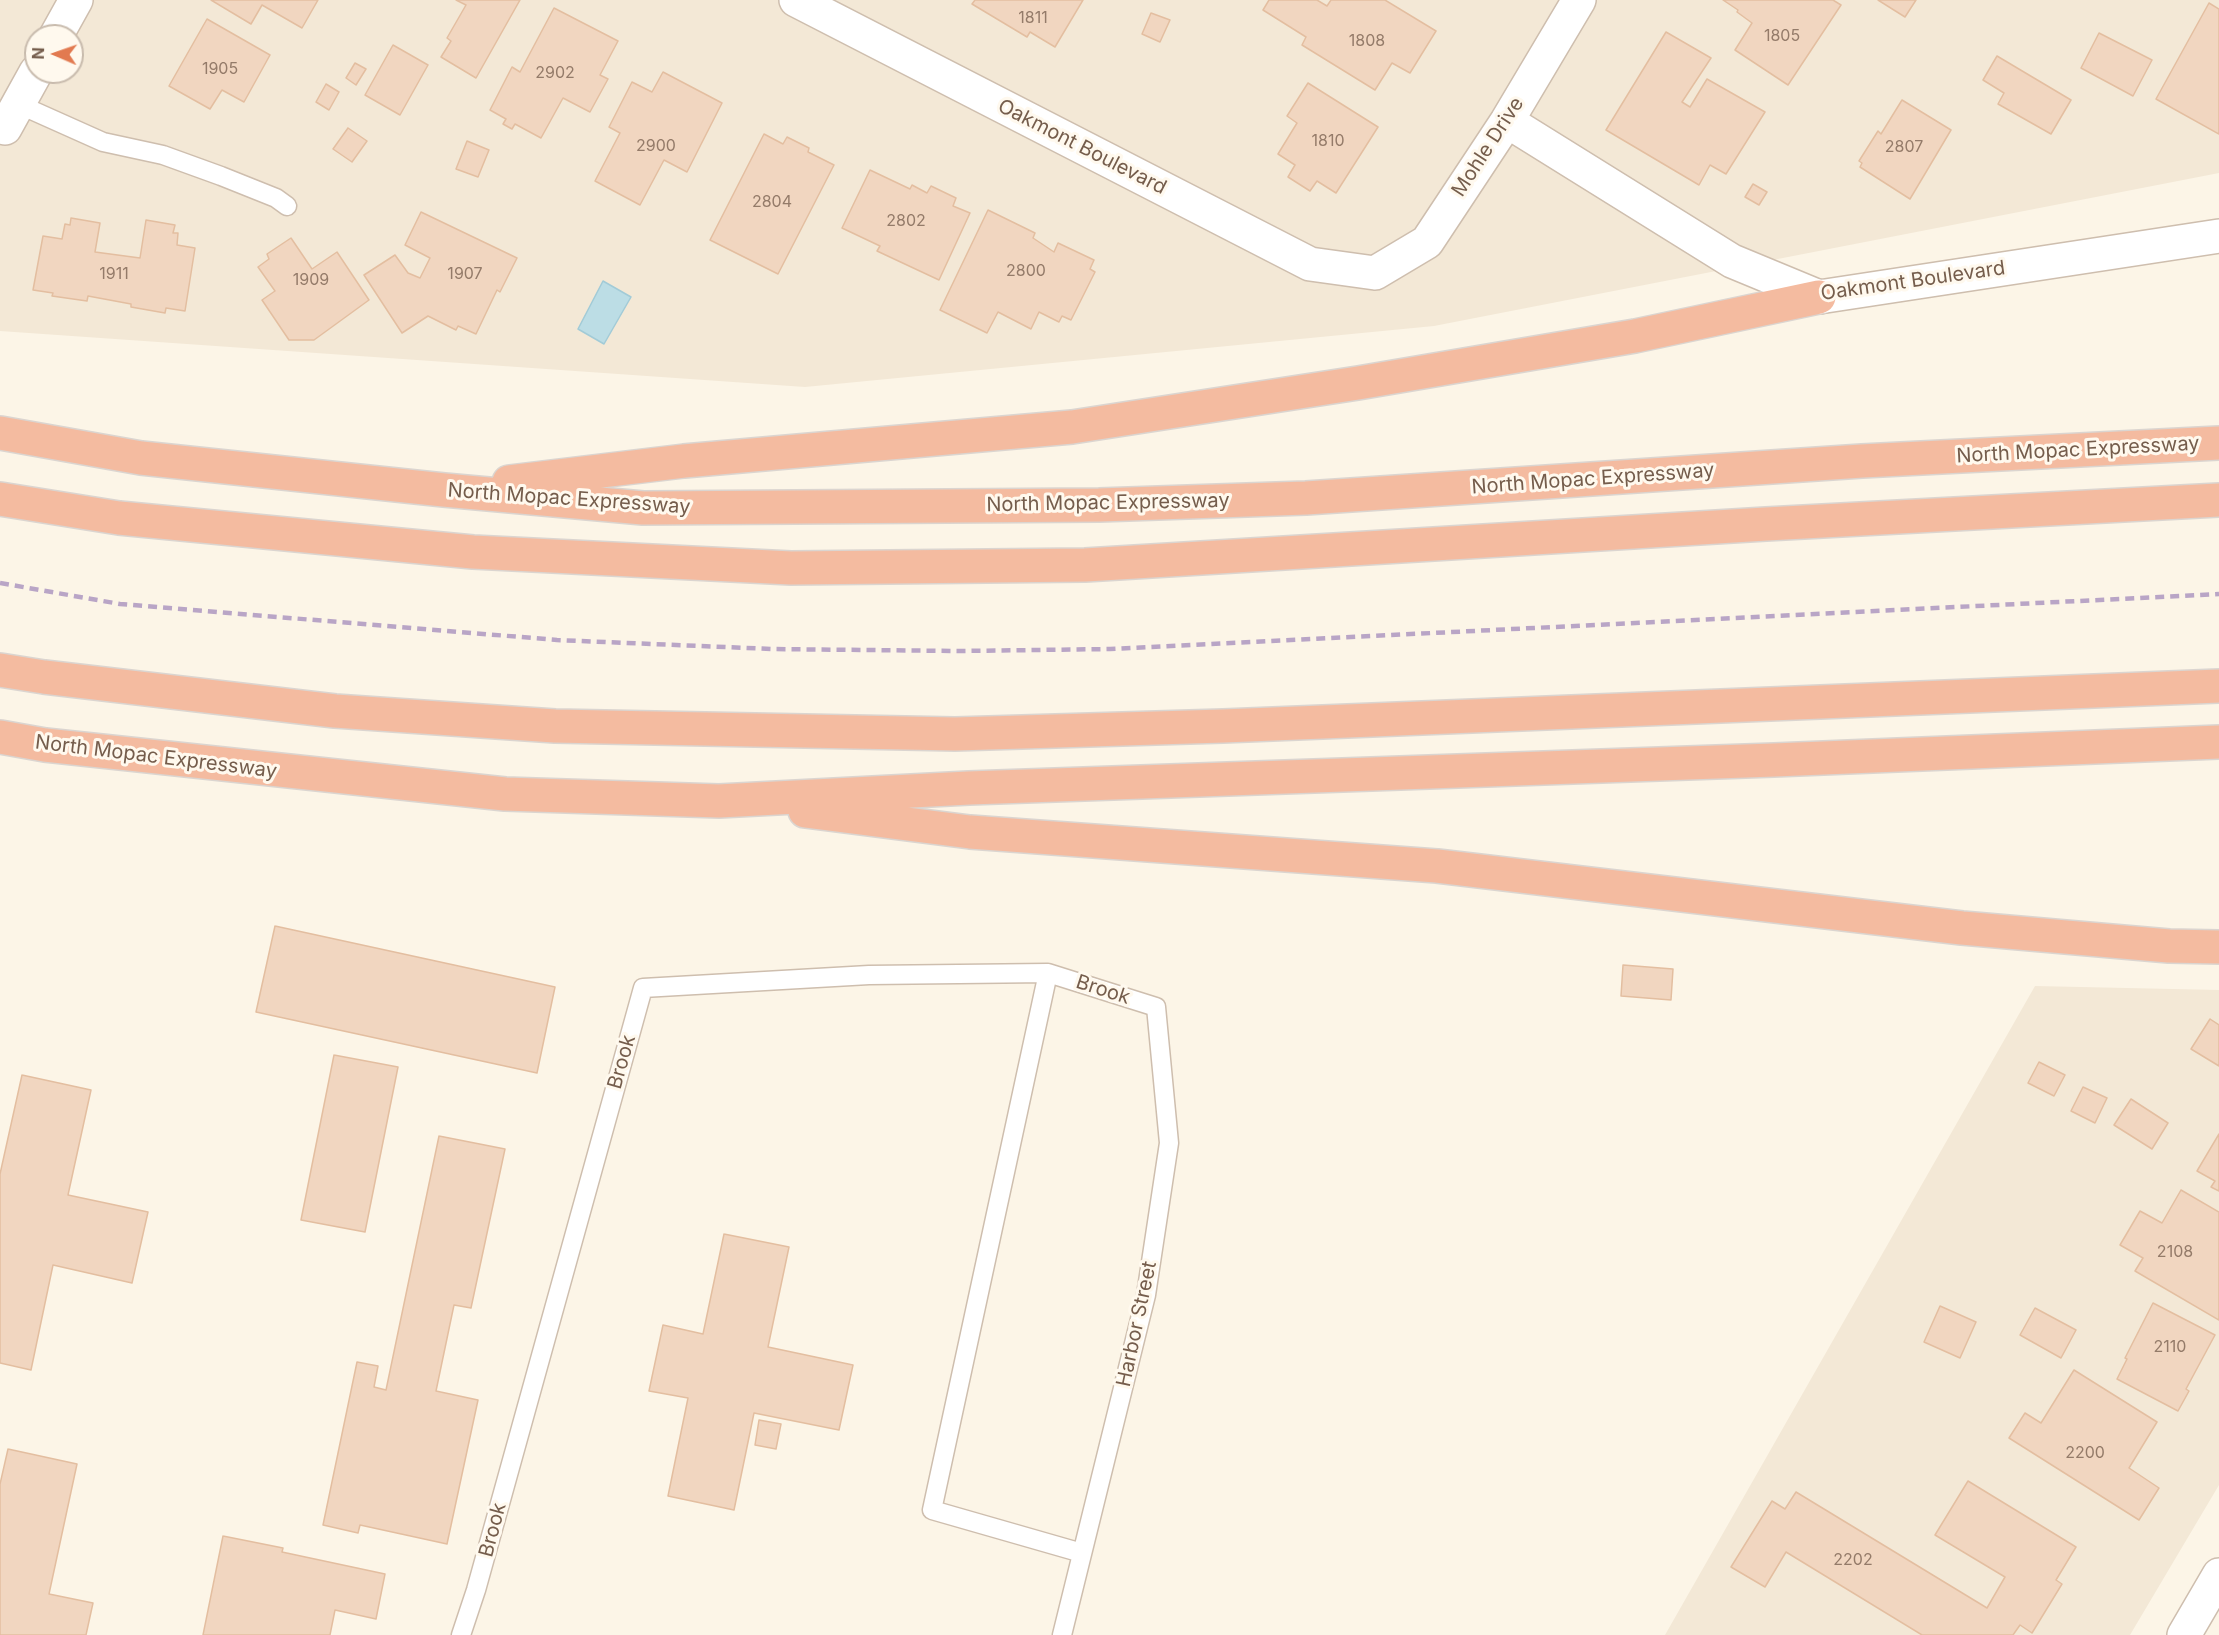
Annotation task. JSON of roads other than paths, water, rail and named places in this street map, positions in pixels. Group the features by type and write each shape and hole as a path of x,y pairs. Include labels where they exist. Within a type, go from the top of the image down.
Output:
{"highway":[{"path":"444,490 684,461 1072,428 1635,336 1819,297"},
{"name":"North Mopac Expressway","path":"0,433 141,458 444,490 643,508 1099,505 1306,498 1862,461 2219,443"},
{"path":"0,498 119,518 473,552 791,568 1085,565 1778,523 2219,500"},
{"path":"0,670 335,711 555,726 954,734 1223,726 2219,686"},
{"name":"North Mopac Expressway","path":"0,737 79,749 505,794 720,801 969,788 1762,761 2219,742"},
{"path":"720,801 970,832 1437,866 1962,928 2169,946 2219,946"}],"street":[{"path":"63,24 76,0"},
{"name":"Mohle Drive","path":"1375,273 1427,242 1507,121 1579,0"},
{"name":"Oakmont Boulevard","path":"814,4 1310,264 1375,273"},
{"path":"8,119 29,84"},
{"name":"Oakmont Boulevard","path":"1507,121 1732,261 1819,297 2219,236"},
{"path":"2184,1635 2219,1575"}],"lane":[{"path":"8,119 163,155 276,198 287,206"},
{"path":"1048,973 932,1510 1082,1553"},
{"name":"Brook","path":"461,1635 479,1579 643,988 870,975 1048,973 1156,1007"},
{"name":"Harbor Street","path":"1062,1635 1146,1295 1169,1143 1156,1007"}],"water":[{"path":"603,281 631,297 604,344 578,329"}],"railway":[{"path":"0,583 120,604 557,640 771,649 960,651 1110,649 2219,594"}]}
